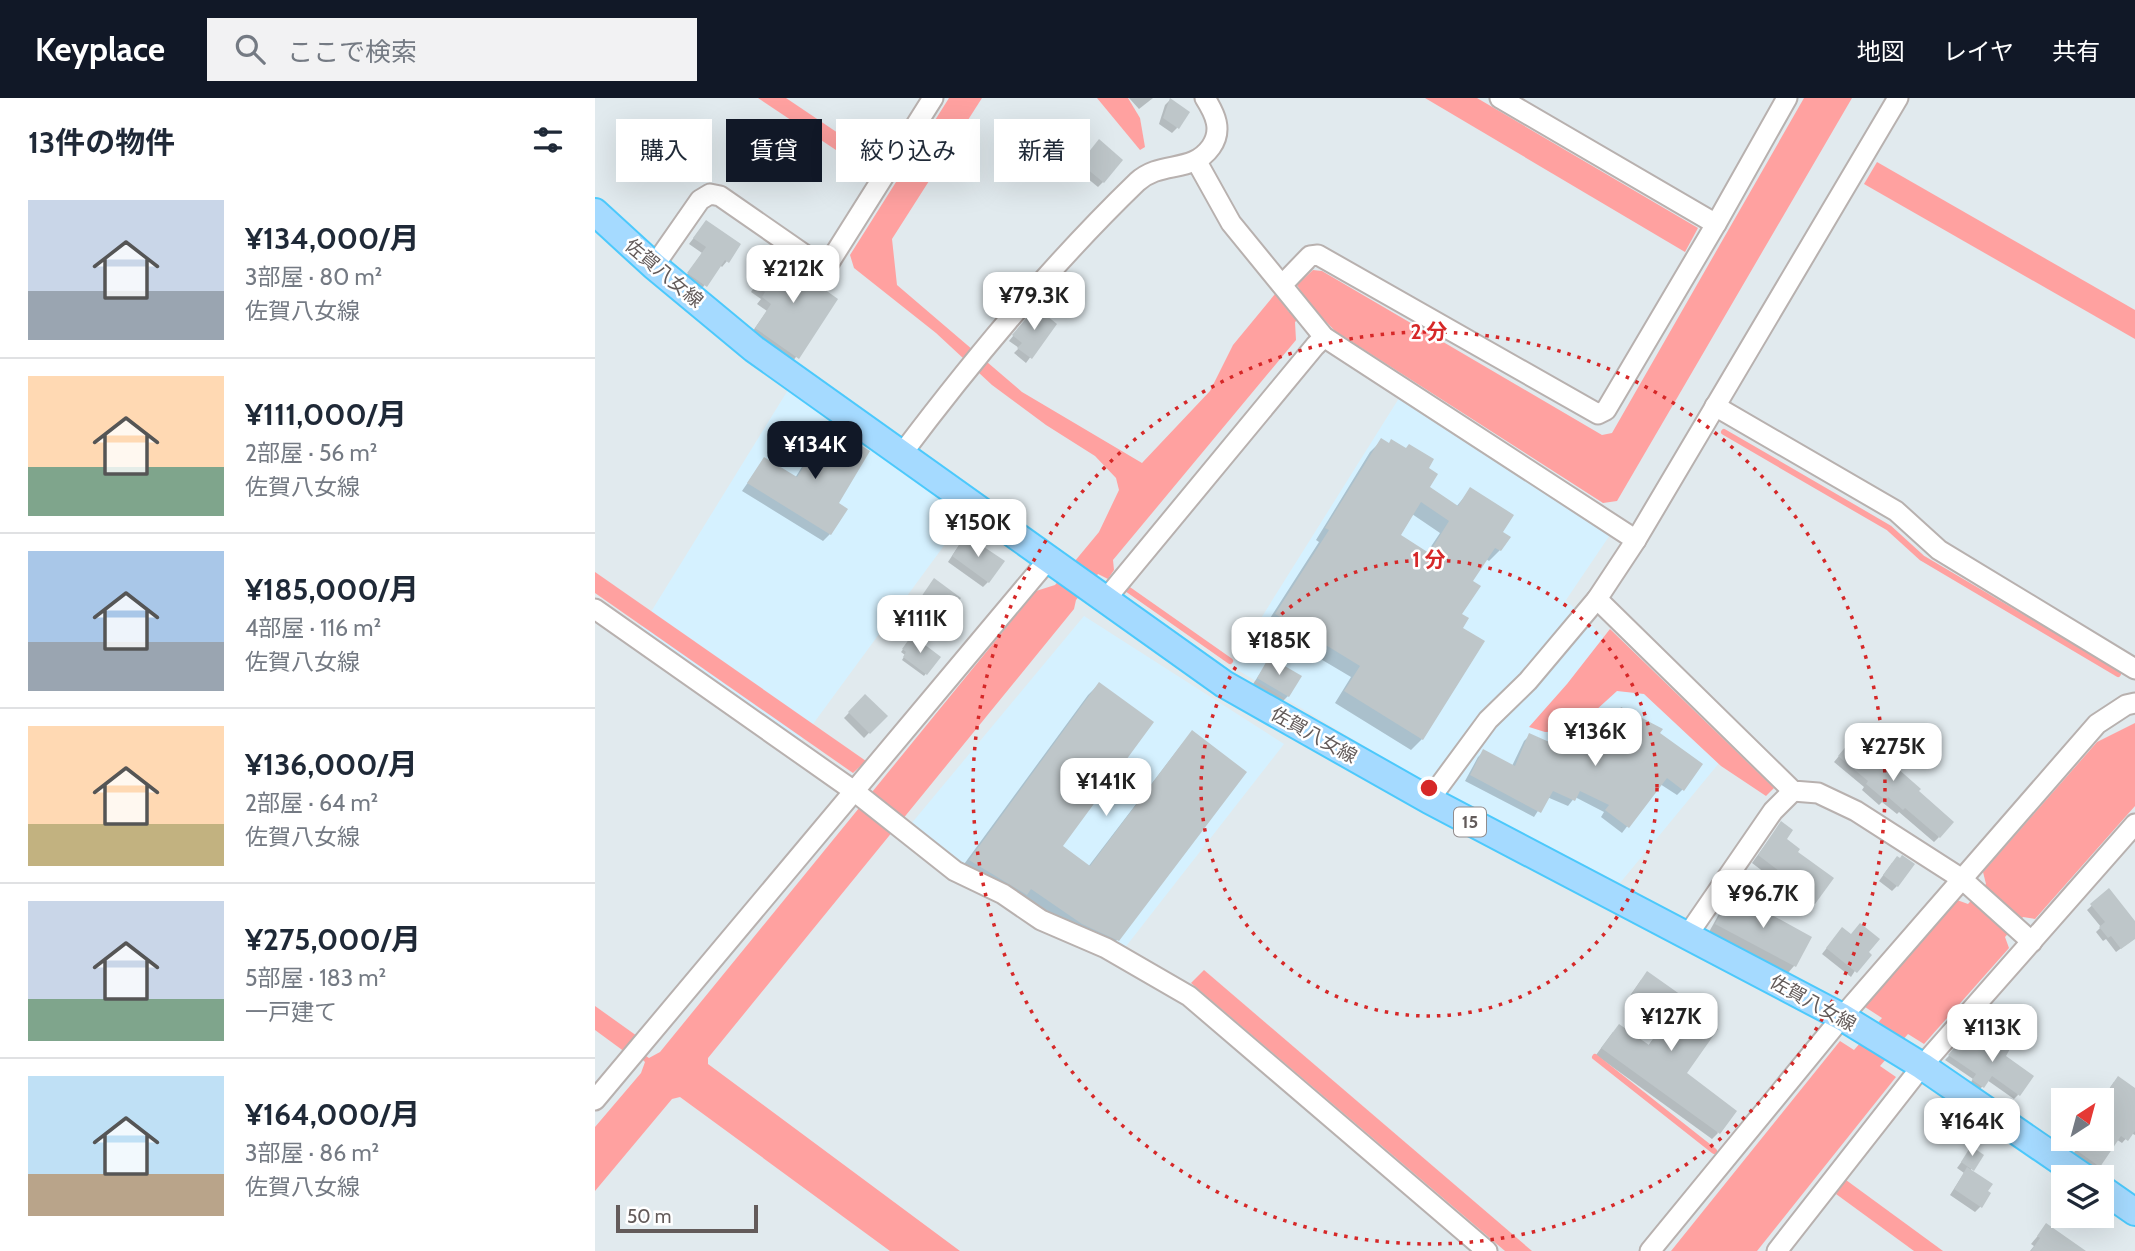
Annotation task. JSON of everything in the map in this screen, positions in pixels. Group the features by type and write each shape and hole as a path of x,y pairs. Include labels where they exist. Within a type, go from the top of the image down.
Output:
{"main road":[{"name":"佐賀八女線","path":"595,212 654,266 754,349 1224,684 1429,800 1852,1024 1911,1060 2066,1165"},
{"path":"2114,1197 2135,1212"}],"street":[{"path":"654,266 701,200 710,194 720,196 818,264 829,263 933,98"},
{"path":"901,455 1013,312 1094,224 1146,175 1157,169 1197,162 1211,147 1216,137 1217,118 1205,98"},
{"path":"1500,98 1716,224"},
{"path":"1282,285 1310,256 1318,255 1598,414 1606,410 1787,98"},
{"path":"1429,800 1488,720 1528,681 1597,599 1636,540 1898,98"},
{"path":"1197,162 1231,223 1324,337 1636,540"},
{"path":"595,225 622,238"},
{"path":"1098,595 1324,337"},
{"path":"1715,406 1896,511 1939,550 2135,669"},
{"path":"595,1100 854,791 1055,565"},
{"path":"1597,599 1793,791 1818,793 1856,811 1962,879 2032,942"},
{"path":"595,609 854,791 955,871 1003,894 1041,920 1106,948 1188,996 1487,1251"},
{"path":"1650,1251 1852,1024 1962,879 2097,724 2126,705 2135,704"},
{"path":"1687,936 1773,811 1793,791"},
{"path":"1777,1251 1911,1060 2032,942 2135,824"}],"shaded area":[{"path":"758,98 786,98 817,119 790,119"},
{"path":"949,98 982,98 969,119 936,119"},
{"path":"1097,98 1128,98 1140,118 1145,147 1140,150"},
{"path":"1425,98 1477,98 1698,228 1685,252"},
{"path":"1804,98 1852,98 1617,501 1603,503 1335,331 1312,307 1295,322 1296,340 1113,560 1114,570 1108,579 1098,574 1076,600 1074,609 708,1058 708,1064 960,1251 890,1251 680,1097 672,1099 595,1191 595,1127 641,1073 645,1062 640,1057 643,1054 649,1058 660,1052 1036,591 1055,585 1099,532 1119,490 1116,478 1095,456 1046,425 992,385 936,333 854,268 850,255 896,182 928,182 892,239 897,285 1022,392 1142,463 1210,391 1233,345 1275,294 1289,312 1306,300 1297,285 1313,270 1322,271 1602,435 1612,433"},
{"path":"822,122 836,132 836,150 822,141"},
{"path":"1877,162 2135,310 2135,339 1864,184"},
{"path":"788,390 965,517 791,754 633,641"},
{"path":"1401,395 1612,532 1566,600 1724,757 1620,883 1459,803 1231,666"},
{"path":"595,572 866,761 853,773 595,593"},
{"path":"1084,616 1284,744 1113,963 961,883 901,836"},
{"path":"1610,629 1774,788 1766,796 1721,766 1644,694 1617,691 1573,731 1545,732 1529,727"},
{"path":"2135,723 2135,806 2035,919 2023,917 2005,937 2009,948 1924,1044 1908,1034 1880,1066 1896,1077 1757,1251 1671,1251 1840,1041 1854,1050 1882,1018 1865,1007 1957,900 1968,904 1986,884 1983,872 2097,742"},
{"path":"1204,970 1532,1251 1505,1251 1191,983"},
{"path":"595,1006 637,1036 625,1052 595,1030"},
{"path":"1846,1180 1943,1251 1914,1251 1836,1194"}],"building":[{"path":"1170,98 1190,112 1179,129 1163,118"},
{"path":"1099,139 1123,160 1104,183 1090,171 1090,150"},
{"path":"706,220 741,244 729,263 725,260 707,287 687,273 706,247 693,238"},
{"path":"779,252 811,274 829,282 824,289 838,299 799,359 755,328 771,304 762,297 765,292 755,285"},
{"path":"1036,307 1057,324 1032,359 1017,348 1022,343 1012,335"},
{"path":"829,426 870,451 839,503 848,509 831,535 747,483 764,457 797,477"},
{"path":"1381,438 1389,443 1391,439 1406,448 1409,444 1434,459 1429,468 1438,474 1430,487 1458,506 1470,487 1514,515 1503,532 1511,537 1501,551 1495,548 1473,581 1481,586 1462,614 1469,618 1463,628 1485,641 1423,740 1344,691 1360,666 1275,614 1329,530 1325,528","holes":["1421,502 1449,521 1429,553 1401,535"]},
{"path":"966,535 1005,561 989,583 952,556"},
{"path":"934,578 961,598 946,619 919,600"},
{"path":"912,635 941,657 927,675 903,657 906,652 902,649"},
{"path":"1269,657 1302,676 1289,697 1257,678"},
{"path":"1099,682 1154,722 1063,846 1090,866 1192,730 1247,772 1119,941 1082,924 1031,889 1027,895 969,860"},
{"path":"865,694 888,716 870,734 848,712"},
{"path":"1621,707 1663,729 1660,733 1703,764 1684,791 1667,778 1629,828 1605,810 1609,805 1580,791 1575,801 1553,791 1541,813 1470,775 1483,749 1515,766 1529,733 1574,753 1583,736 1587,738 1593,727 1601,731 1611,713 1617,716"},
{"path":"1859,731 1883,750 1880,753 1954,822 1940,838 1905,808 1903,810 1888,797 1886,801 1866,784 1868,781 1838,756"},
{"path":"1781,821 1793,830 1787,839 1800,849 1798,852 1834,878 1815,904 1784,881 1787,877 1758,855"},
{"path":"1902,855 1915,864 1898,887 1883,875 1897,856 1900,858"},
{"path":"2109,888 2135,921 2135,939 2121,949 2111,936 2108,938 2099,927 2105,922 2090,904"},
{"path":"1732,893 1812,937 1796,967 1715,924"},
{"path":"1860,923 1880,939 1869,952 1872,955 1857,973 1826,948 1842,927 1851,934"},
{"path":"1647,971 1681,995 1677,1000 1718,1029 1687,1073 1737,1111 1720,1134 1601,1048 1619,1024 1649,1045 1666,1021 1630,996"},
{"path":"1964,1037 1977,1046 1982,1039 1995,1047 2000,1039 2011,1047 2006,1056 2034,1076 2020,1096 1992,1076 1984,1088 1972,1080 1976,1074 1948,1055"},
{"path":"2118,1076 2135,1088 2135,1131 2128,1141 2121,1136 2114,1146 2114,1088 2110,1088"},
{"path":"1971,1146 1984,1155 1974,1171 1961,1162"},
{"path":"2079,1152 2110,1152 2101,1165"},
{"path":"1967,1167 1993,1184 1982,1208 1954,1189"},
{"path":"2046,1223 2086,1251 2031,1251 2040,1238 2037,1236"}],"waterway":[{"path":"1724,432 1889,528 1922,558 2118,674"},
{"path":"1126,588 1230,661"},
{"path":"1595,1057 1714,1151"}]}
